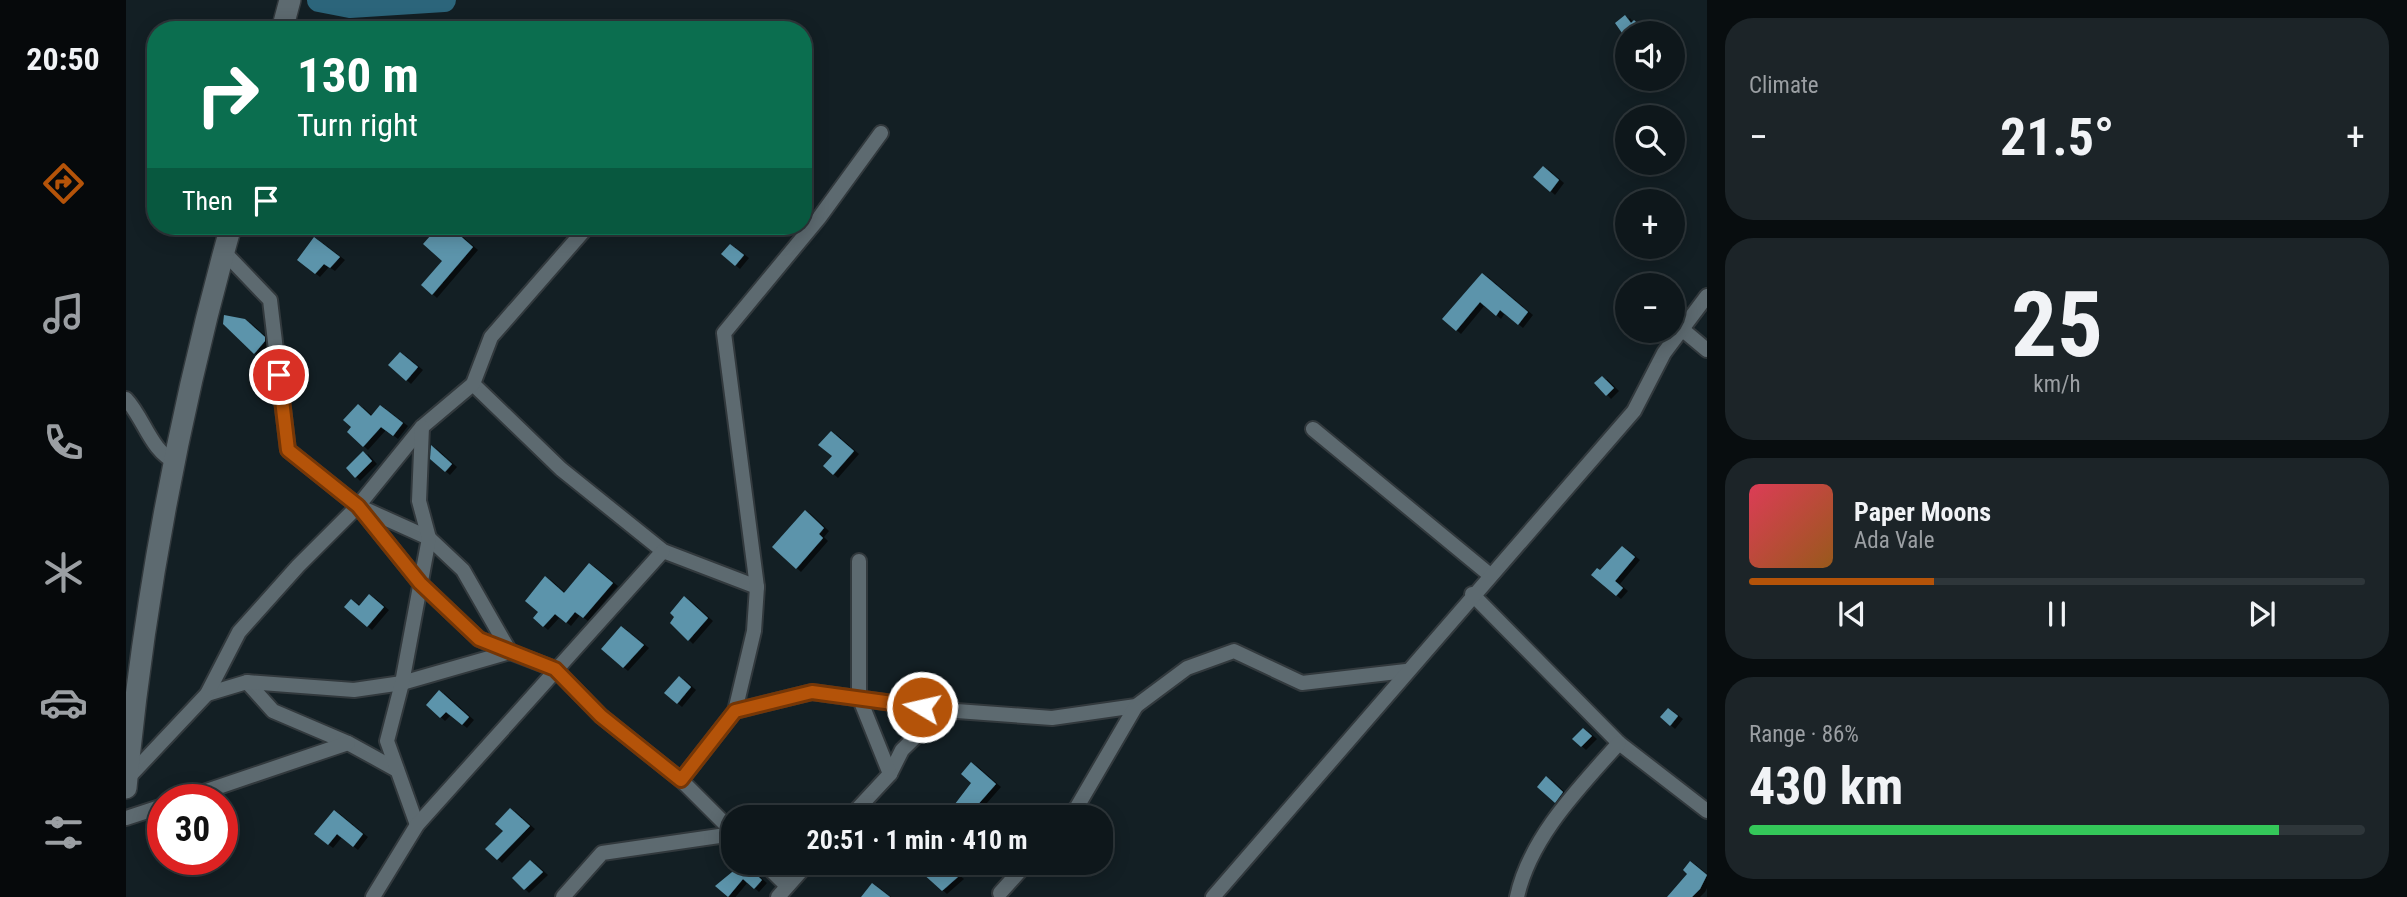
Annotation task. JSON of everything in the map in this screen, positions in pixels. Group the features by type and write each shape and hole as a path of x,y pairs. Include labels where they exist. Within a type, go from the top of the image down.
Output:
{"main road":[{"path":"284,21 290,0"},
{"path":"126,788 151,598 176,462 229,235"}],"street":[{"path":"812,227 881,132"},
{"path":"126,779 207,694 239,632 298,566 358,506 422,427 473,384 491,337 580,235"},
{"path":"681,780 735,711 754,631 757,587 724,334 805,235"},
{"path":"224,252 271,300 288,450 358,506 420,583 479,639 555,669 601,716 681,780 721,821"},
{"path":"1685,327 1707,296"},
{"path":"1685,332 1707,350"},
{"path":"1213,897 1472,594 1634,411 1664,354 1673,343"},
{"path":"473,384 561,469 663,551 757,587"},
{"path":"126,399 139,412 159,451 176,462"},
{"path":"417,825 387,741 402,683 429,538 419,501 422,427"},
{"path":"1312,429 1490,575"},
{"path":"358,506 429,538 463,570 510,652"},
{"path":"373,897 417,825 663,551"},
{"path":"859,561 859,697 890,774"},
{"path":"1472,594 1619,743 1707,811"},
{"path":"1075,805 1136,706 1187,668 1234,651 1302,683 1406,671"},
{"path":"207,694 247,682 354,690 402,683 510,652"},
{"path":"247,682 273,711 348,743 397,770"},
{"path":"735,711 812,692 943,710 1052,718 1136,706"},
{"path":"860,805 890,774 902,750 943,710"},
{"path":"227,784 348,743"},
{"path":"1517,897 1531,858 1571,798 1619,743"},
{"path":"126,818 147,811"},
{"path":"563,897 602,853 721,835"},
{"path":"772,875 783,892 798,875"},
{"path":"1000,893 1016,875"}],"building":[{"path":"1625,15 1630,21 1618,21"},
{"path":"1543,166 1559,180 1550,192 1533,177"},
{"path":"431,235 459,235 473,247 432,295 421,285 442,261 423,244"},
{"path":"314,237 340,257 330,268 324,264 315,274 297,260"},
{"path":"730,244 744,255 735,266 721,254"},
{"path":"1482,273 1528,312 1518,325 1500,310 1496,316 1480,302 1456,331 1442,319"},
{"path":"224,315 245,319 265,337 265,341 254,354 223,324"},
{"path":"400,352 418,367 406,381 388,365"},
{"path":"1602,376 1614,388 1606,396 1594,383"},
{"path":"358,404 371,416 380,405 403,423 393,436 381,427 363,447 347,432 351,427 343,420"},
{"path":"831,431 854,451 833,475 823,466 832,456 818,445"},
{"path":"431,445 452,464 445,472 430,459"},
{"path":"363,451 372,461 355,478 346,468"},
{"path":"805,510 824,528 819,534 823,538 796,569 772,547"},
{"path":"1622,546 1635,557 1615,581 1623,588 1616,596 1591,575 1597,568 1600,570"},
{"path":"589,563 613,583 583,618 575,612 566,623 555,614 543,627 533,618 538,612 525,601 545,576 564,593"},
{"path":"369,594 384,607 367,627 344,607 351,599 359,606"},
{"path":"684,596 708,618 688,641 670,623 674,617 670,613"},
{"path":"621,626 644,645 623,668 601,649"},
{"path":"679,676 691,687 677,704 664,693"},
{"path":"439,690 469,717 462,725 446,712 440,718 426,705"},
{"path":"1668,708 1678,716 1670,726 1660,717"},
{"path":"1583,728 1592,736 1581,747 1572,739"},
{"path":"971,762 996,784 978,805 954,805 971,783 961,774"},
{"path":"1546,776 1563,792 1555,803 1537,787"},
{"path":"510,808 530,826 497,860 485,849 503,831 495,824"},
{"path":"334,810 363,834 353,847 337,834 328,845 314,834"},
{"path":"530,860 543,872 524,890 512,878"},
{"path":"1690,861 1707,875 1700,889 1692,897 1667,897 1687,874 1683,870"},
{"path":"728,875 756,875 762,880 754,889 743,879 728,897 715,886"},
{"path":"924,875 959,876 942,891"},
{"path":"872,883 890,897 861,897"}],"waterway":[{"path":"319,0 350,6 444,0"}],"route":[{"path":"279,375 288,450 358,506 420,583 479,639 555,669 601,716 681,780 735,711 812,692 922,707"}]}
